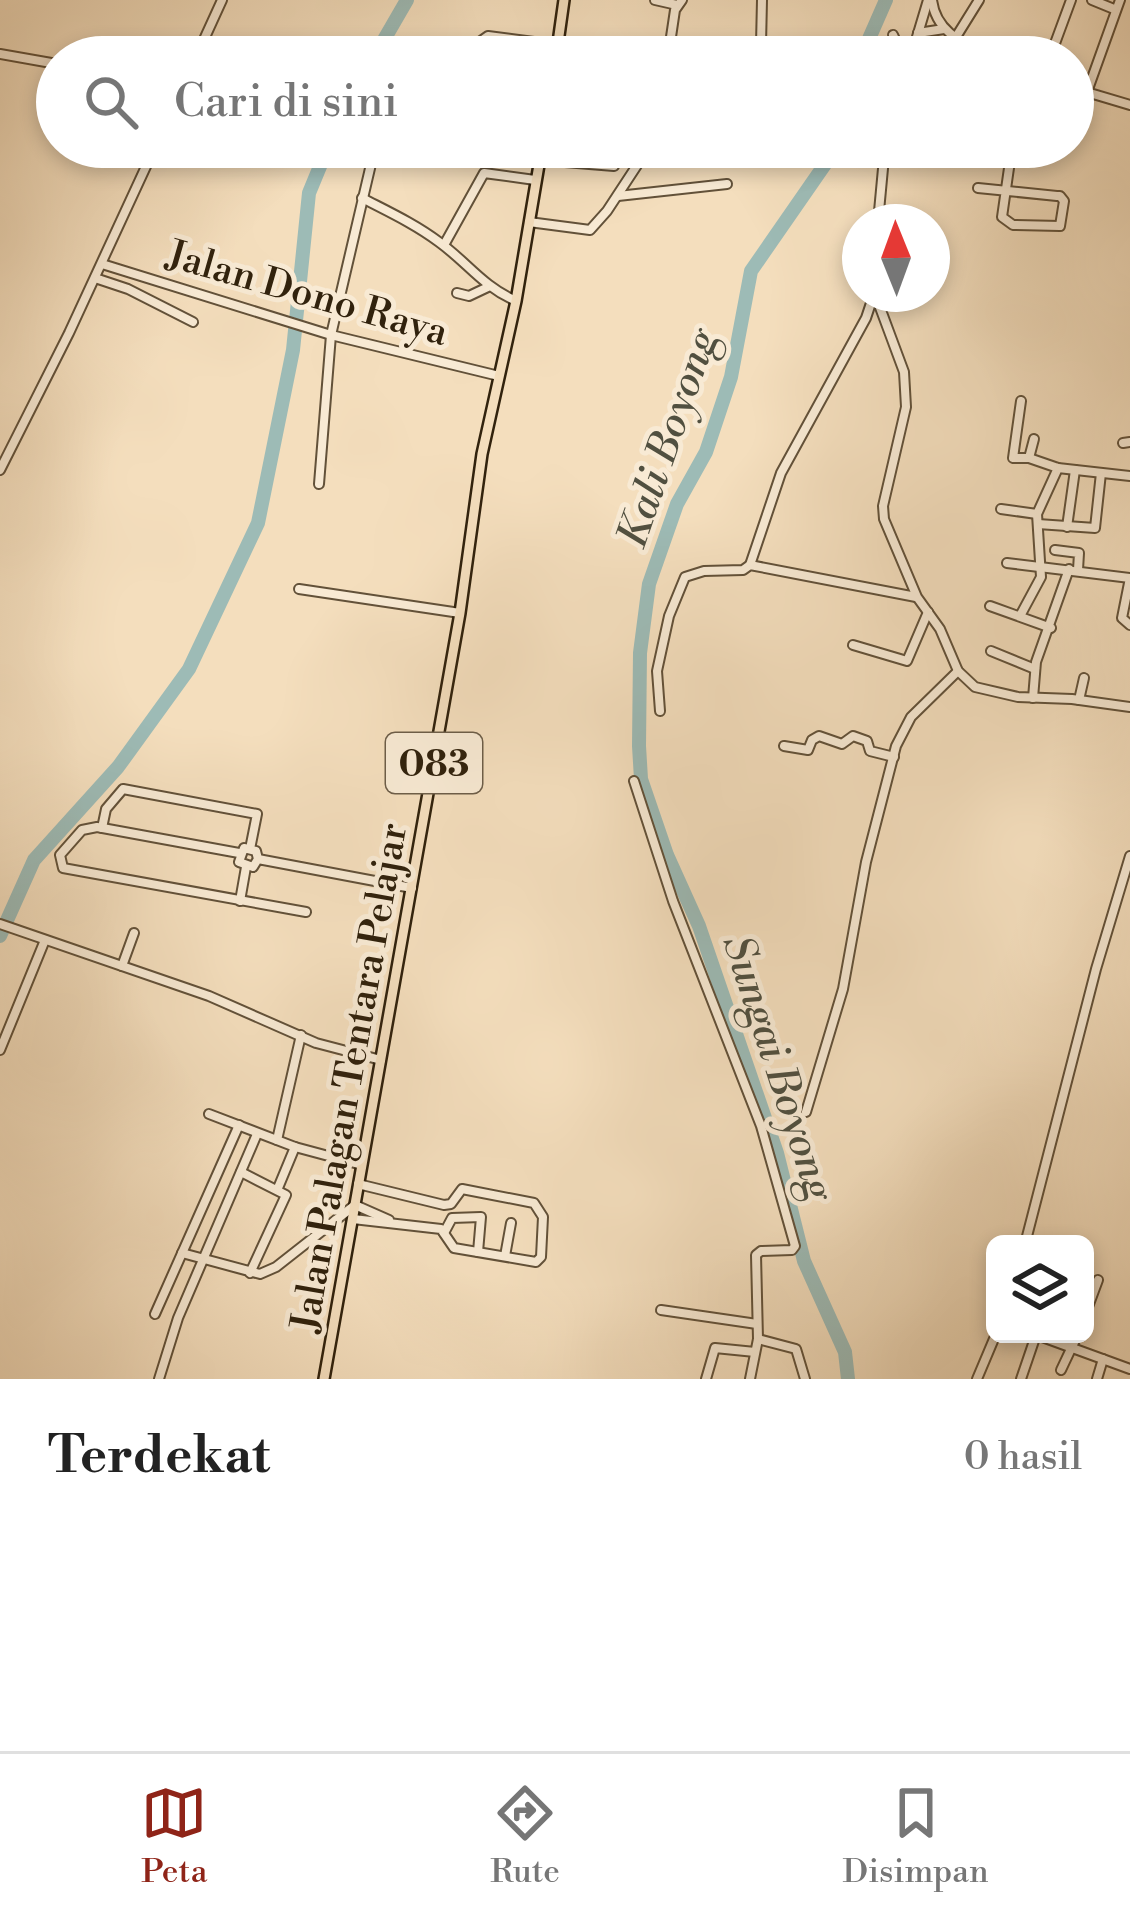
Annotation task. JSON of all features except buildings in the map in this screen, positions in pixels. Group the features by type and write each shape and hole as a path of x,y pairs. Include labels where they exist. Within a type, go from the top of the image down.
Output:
{"main road":[{"path":"559,36 564,0"},
{"name":"Jalan Palagan Tentara Pelajar","path":"324,1379 460,613 482,454 516,301 538,168"}],"street":[{"path":"206,36 222,0"},
{"path":"655,0 680,2 673,36"},
{"path":"761,36 762,0"},
{"path":"930,0 934,17 953,36"},
{"path":"917,36 930,0"},
{"path":"957,36 979,0"},
{"path":"1058,36 1071,0"},
{"path":"1092,0 1117,5 1094,74"},
{"path":"918,33 944,29"},
{"path":"0,54 36,60"},
{"path":"1094,94 1130,105"},
{"path":"0,470 145,168"},
{"path":"320,484 332,335 370,168"},
{"path":"528,222 584,232 596,225 635,168"},
{"path":"880,204 883,168"},
{"path":"978,188 1004,191 1064,198 1060,226 1005,222 1002,217 1004,191 1008,168"},
{"path":"444,245 484,173 535,180"},
{"path":"617,196 728,184"},
{"path":"362,198 418,227 488,287 516,301"},
{"name":"Jalan Dono Raya","path":"102,264 332,335 499,376"},
{"path":"95,278 193,322"},
{"path":"457,293 469,296 488,287"},
{"path":"660,711 657,671 669,616 685,578 750,565 781,473 868,312"},
{"path":"882,312 904,372 906,407 884,519 917,597 958,671 975,687 1130,707"},
{"path":"1021,400 1012,458 1130,476"},
{"path":"0,434 17,435"},
{"path":"1029,458 1034,439"},
{"path":"1020,616 1041,577 1038,519 1058,468"},
{"path":"1067,526 1075,470"},
{"path":"1001,508 1067,526 1096,527 1101,473"},
{"path":"1033,698 1035,669 1079,553 1054,550"},
{"path":"1007,563 1130,578 1123,618 1130,625"},
{"path":"750,565 917,597"},
{"path":"298,589 460,613"},
{"path":"990,606 1051,628"},
{"path":"854,646 907,662 928,610"},
{"path":"991,651 1035,669"},
{"path":"806,1112 843,989 866,862 894,757 911,717 958,671"},
{"path":"1079,700 1084,678"},
{"path":"784,746 808,750 819,736 842,744 854,736 867,741 870,751 894,757"},
{"path":"634,781 673,902 761,1126 795,1246 756,1255 758,1339 750,1379"},
{"path":"102,828 106,809 123,789 257,814 250,849"},
{"path":"239,853 102,828 82,830 60,856 63,868 306,913"},
{"path":"250,849 258,859 253,867 246,867 239,862 239,853 250,849"},
{"path":"1027,1235 1130,856"},
{"path":"258,859 412,888"},
{"path":"240,901 246,867"},
{"path":"0,924 209,996 316,1043 381,1060"},
{"path":"122,966 134,933"},
{"path":"0,1051 45,940"},
{"path":"277,1140 301,1035"},
{"path":"209,1114 295,1147 362,1165"},
{"path":"155,1314 239,1125"},
{"path":"159,1379 178,1318 257,1134"},
{"path":"278,1188 295,1147"},
{"path":"241,1172 278,1188 286,1200 250,1273"},
{"path":"353,1219 389,1220 445,1232 454,1248 539,1260 543,1217 534,1203 462,1189 451,1204 443,1205 358,1184"},
{"path":"182,1252 260,1274 276,1267 355,1205 389,1220"},
{"path":"445,1232 456,1216 481,1217 478,1252"},
{"path":"505,1256 511,1223"},
{"path":"1094,1291 1098,1280"},
{"path":"661,1310 758,1324"},
{"path":"758,1339 796,1349 805,1379"},
{"path":"977,1379 992,1343"},
{"path":"1021,1379 1032,1343"},
{"path":"1061,1343 1130,1369"},
{"path":"1061,1370 1075,1343"},
{"path":"706,1379 716,1348 755,1352"},
{"path":"1097,1379 1103,1359"}],"waterway":[{"path":"386,36 407,0"},
{"name":"Kali Boyong","path":"870,36 886,0"},
{"path":"0,936 34,860 118,767 189,669 258,523 293,350 309,193 319,168"},
{"name":"Kali Boyong","path":"822,168 751,271 731,377 706,452 677,504 649,584 640,653 639,746 641,779 667,855 699,926 777,1153 804,1261 845,1352 848,1379"}],"water label":[{"name":"Sungai Boyong","path":"780,1067"}]}
